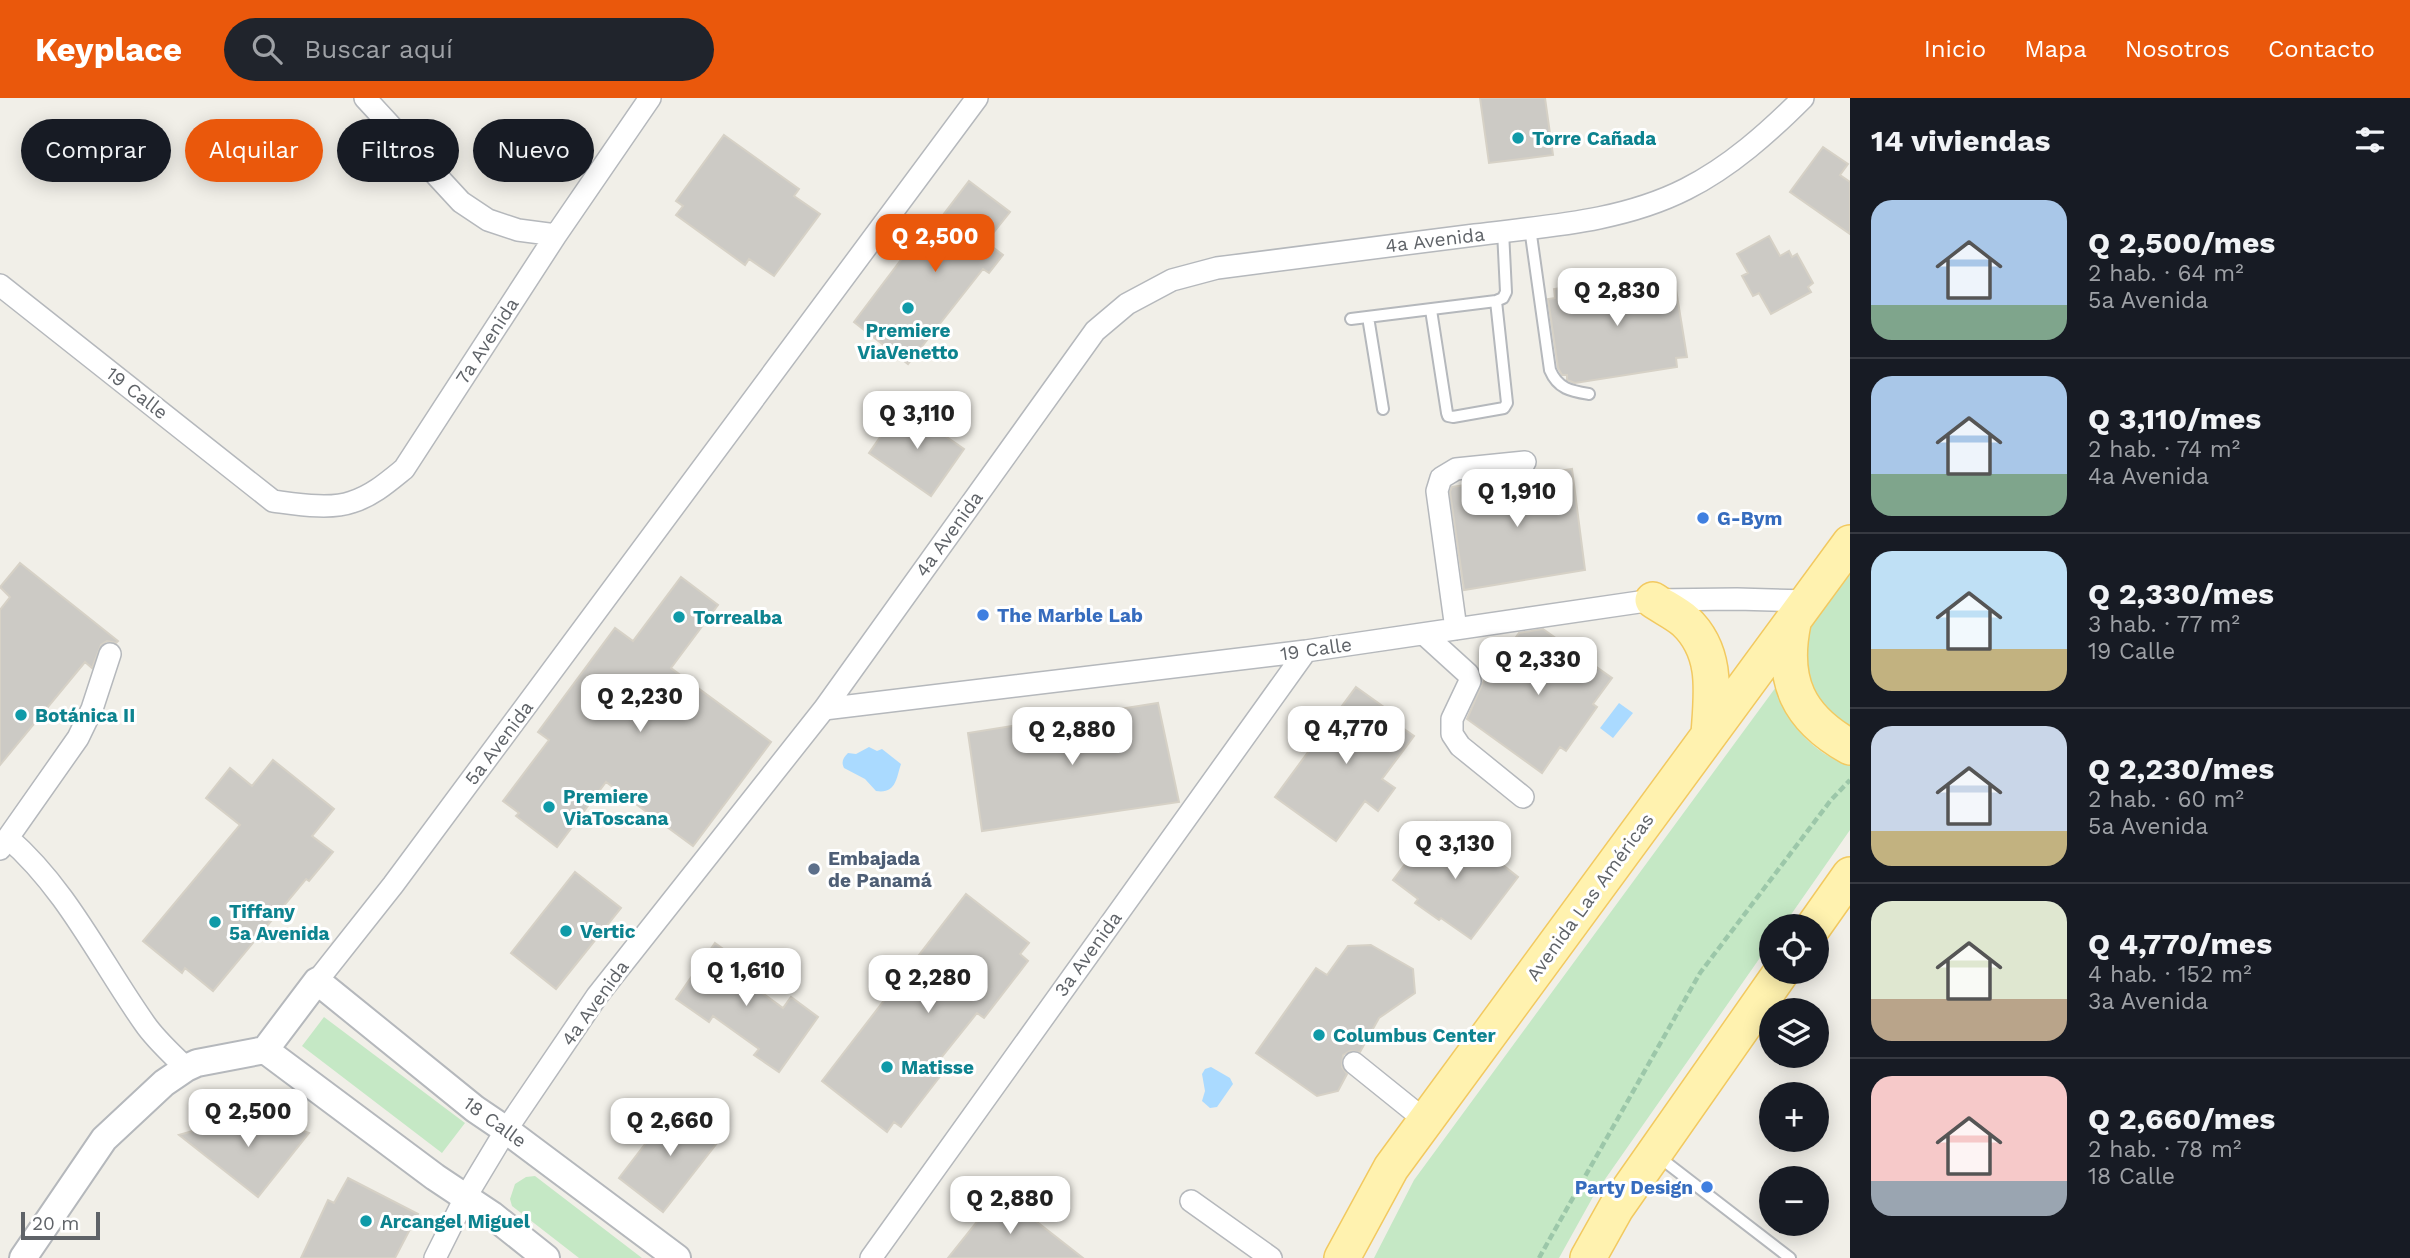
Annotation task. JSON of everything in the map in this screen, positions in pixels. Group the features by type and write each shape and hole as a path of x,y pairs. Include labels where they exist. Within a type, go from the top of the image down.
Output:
{"main road":[{"name":"Avenida Las Américas","path":"1342,1258 1391,1168 1709,734 1819,591 1850,543"},
{"path":"1819,591 1788,647 1789,673 1797,697 1810,718 1828,735 1850,747"},
{"path":"1653,600 1685,621 1700,640 1711,665 1713,680 1709,734"},
{"path":"1588,1258 1616,1208 1773,984"}],"street":[{"path":"365,98 461,202 488,220 518,230 556,235"},
{"name":"7a Avenida","path":"273,501 313,505 350,503 379,489 404,469 556,235 650,98"},
{"name":"5a Avenida","path":"265,1049 409,863 977,98"},
{"name":"4a Avenida","path":"435,1258 506,1130 597,996 824,709 1094,331 1127,304 1172,280 1217,268 1576,222 1637,208 1686,189 1727,163 1775,126 1803,98"},
{"name":"19 Calle","path":"0,285 273,501"},
{"path":"1456,629 1437,491 1441,478 1456,468 1525,462"},
{"name":"19 Calle","path":"824,709 1306,651 1653,600 1737,599 1819,591"},
{"path":"1424,634 1468,674 1470,681 1452,719 1452,734 1460,746 1523,797"},
{"name":"3a Avenida","path":"871,1258 1306,651"},
{"path":"110,654 92,709 78,738 4,844 20,848 77,917 147,1027 186,1068"},
{"name":"18 Calle","path":"317,981 475,1109 677,1258"},
{"path":"23,1258 104,1139 164,1083 186,1068 210,1059 265,1049 492,1215 546,1258"},
{"path":"1353,1063 1426,1121"},
{"path":"1191,1201 1271,1258"}],"lane":[{"path":"1530,228 1550,370 1558,384 1566,390 1590,394"},
{"path":"1351,319 1503,298 1506,292 1503,231"},
{"path":"1431,310 1447,413 1453,418 1504,408 1507,403 1496,301"},
{"path":"1368,317 1382,409"},
{"path":"1654,1153 1790,1258"}],"path":[{"path":"1539,1258 1700,973 1831,800 1850,780"}],"green space":[{"path":"1850,575 1850,734 1835,726 1799,669 1814,605 1829,588"},
{"path":"1776,687 1787,713 1803,735 1824,754 1850,765 1850,830 1791,914 1759,914 1759,959 1594,1195 1559,1258 1374,1258 1414,1180"},
{"path":"324,1017 465,1123 442,1153 302,1046"},
{"path":"535,1176 642,1258 579,1258 512,1206 510,1199 515,1184 526,1177"}],"water":[{"path":"1619,703 1633,713 1613,738 1600,728"},
{"path":"869,747 877,751 882,749 901,764 894,784 888,790 876,791 865,779 844,768 843,760 848,753 856,754"},
{"path":"1211,1067 1230,1078 1233,1084 1217,1107 1210,1108 1202,1101 1205,1091 1202,1074 1205,1069"}],"building":[{"name":"Torre Cañada","path":"1480,98 1545,98 1553,155 1489,163"},
{"path":"724,135 799,189 794,196 820,214 774,276 749,259 745,265 676,215 683,206 676,201"},
{"path":"1823,147 1848,164 1840,175 1850,182 1850,234 1790,192"},
{"name":"Premiere ViaVenetto","path":"969,181 1010,212 986,242 1003,255 989,273 983,269 908,364 854,322 925,228 930,232"},
{"path":"1769,236 1780,256 1789,251 1792,257 1797,254 1813,283 1808,287 1811,292 1771,314 1759,293 1753,296 1742,276 1748,273 1737,254"},
{"path":"1664,272 1665,284 1675,283 1687,357 1676,358 1677,367 1575,383 1567,380 1567,375 1562,375 1558,368 1548,299 1555,298 1554,289"},
{"path":"902,406 964,449 931,496 869,453"},
{"path":"1572,469 1585,570 1464,590 1450,492 1452,487"},
{"name":"Botánica II","path":"20,563 118,641 107,641 101,645 92,668 85,662 0,765 0,610 10,597 0,587"},
{"path":"681,577 718,605 671,668 771,742 693,846 606,782 557,847 516,816 519,813 503,801 549,740 538,732 615,628 633,641"},
{"path":"1543,629 1612,678 1593,704 1597,707 1566,751 1560,747 1542,773 1467,719 1482,684 1519,633"},
{"path":"1356,687 1388,710 1384,715 1414,736 1382,779 1395,788 1378,811 1365,801 1336,841 1275,797"},
{"path":"1158,703 1179,802 982,831 968,733"},
{"path":"273,760 334,809 312,836 333,852 309,881 306,879 213,991 185,968 182,973 143,941 240,825 206,798 230,768 252,786"},
{"path":"1437,822 1482,855 1485,851 1518,877 1471,939 1415,903 1418,899 1393,880"},
{"name":"Vertic","path":"575,872 621,908 556,989 511,953"},
{"path":"966,894 1029,943 1020,954 1028,961 984,1018 977,1013 937,1063 945,1070 901,1127 894,1122 887,1132 822,1081"},
{"path":"715,943 751,969 743,979 783,1008 791,997 818,1017 779,1072 754,1055 759,1049 713,1016 709,1022 676,999"},
{"name":"Columbus Center","path":"1371,945 1413,969 1415,993 1379,1018 1360,1052 1350,1051 1343,1055 1342,1067 1347,1074 1338,1091 1317,1096 1256,1053 1316,968 1327,975 1348,946"},
{"path":"676,1104 721,1138 663,1212 619,1178"},
{"path":"250,1120 280,1123 309,1133 258,1197 179,1135 220,1123"},
{"name":"Arcangel Miguel","path":"348,1178 418,1214 395,1258 301,1258 328,1200 334,1203"},
{"path":"1000,1193 1083,1258 948,1258"}],"place":[{"name":"Torre Cañada","path":"1518,138"},
{"name":"Premiere ViaVenetto","path":"908,308"},
{"name":"G-Bym","path":"1703,518"},
{"name":"The Marble Lab","path":"983,615"},
{"name":"Torrealba","path":"679,617"},
{"name":"Botánica II","path":"21,715"},
{"name":"Premiere ViaToscana","path":"549,807"},
{"name":"Embajada de Panamá","path":"814,869"},
{"name":"Tiffany 5a Avenida","path":"215,922"},
{"name":"Vertic","path":"566,931"},
{"name":"Columbus Center","path":"1319,1035"},
{"name":"Matisse","path":"887,1067"},
{"name":"Party Design","path":"1707,1187"},
{"name":"Arcangel Miguel","path":"366,1221"}]}
